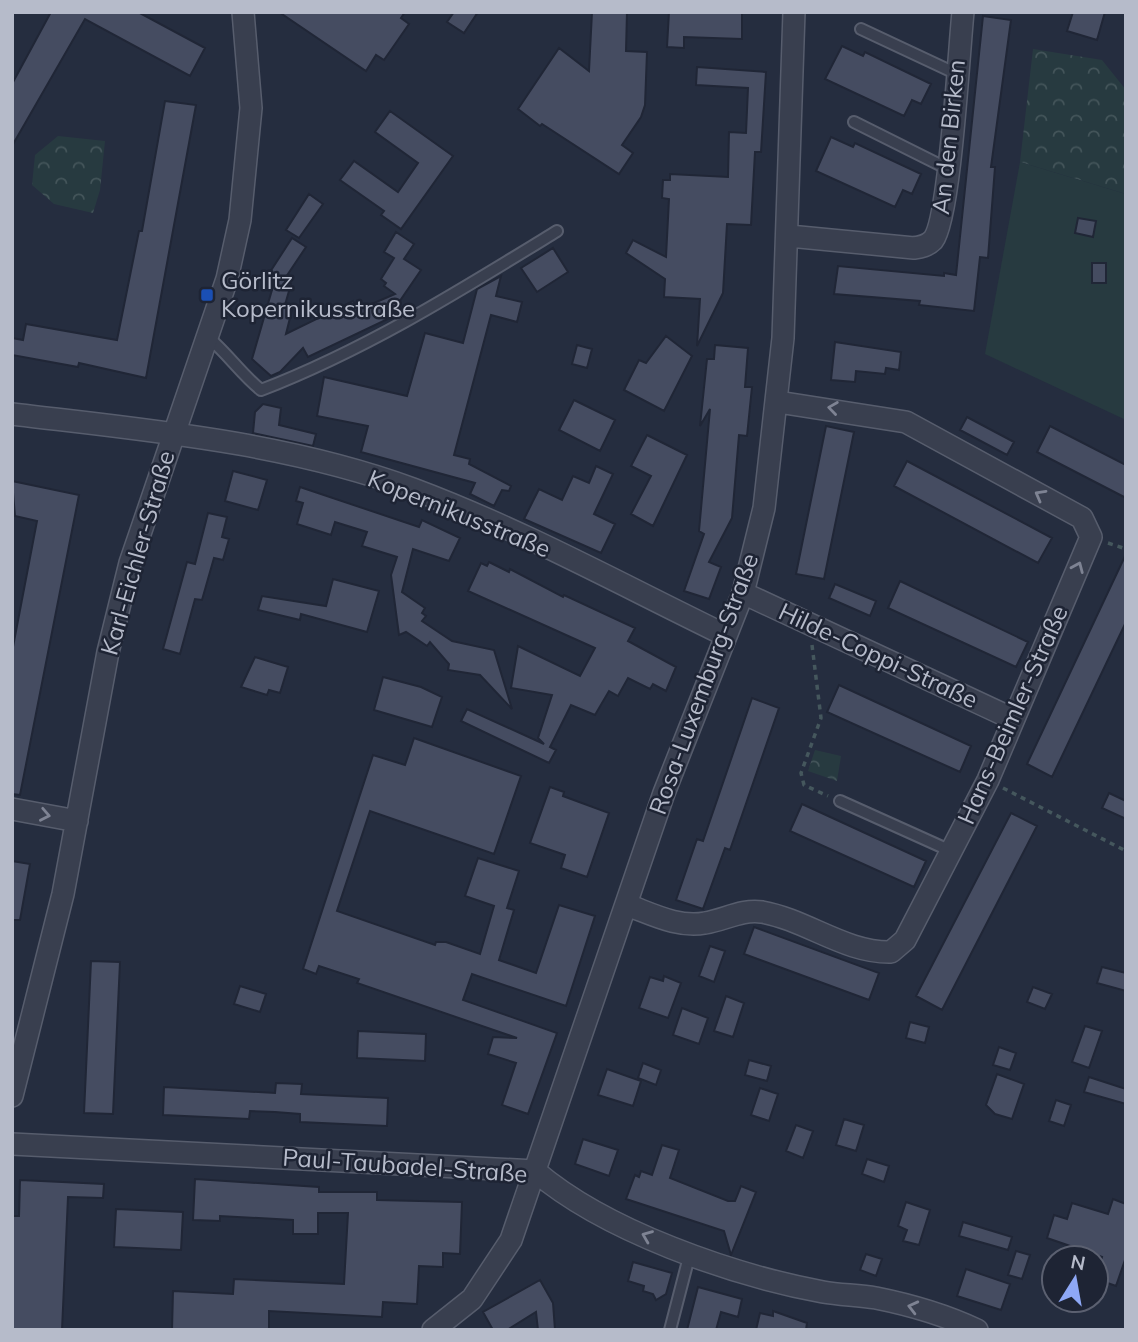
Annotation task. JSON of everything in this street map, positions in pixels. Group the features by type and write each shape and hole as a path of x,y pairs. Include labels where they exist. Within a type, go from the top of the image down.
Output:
{"street":[{"name":"Karl-Eichler-Straße","path":"12,1096 63,894 108,652 134,553 227,279 240,219 251,108 243,12"},
{"name":"Rosa-Luxemburg-Straße","path":"433,1330 472,1299 511,1240 664,793 743,593 764,508 778,402 789,236 794,12"},
{"name":"An den Birken","path":"789,236 923,247 933,240 940,226 948,169 963,12"},
{"name":"Hans-Beimler-Straße","path":"627,905 682,925 705,923 741,912 763,912 871,953 891,952 905,940 988,780 1091,537 1082,518 906,422 778,402"},
{"name":"Kopernikusstraße","path":"12,414 173,433 311,459 412,489 528,539 725,635"},
{"name":"Hilde-Coppi-Straße","path":"743,593 1013,719"},
{"path":"12,808 77,821"},
{"name":"Paul-Taubadel-Straße","path":"12,1143 535,1171 578,1203 690,1253 729,1267 822,1292 875,1298 944,1315 977,1330"}],"lane":[{"path":"861,29 957,74"},
{"path":"854,122 948,169"},
{"path":"208,337 227,354 245,377 261,390 322,366 404,325 558,231"},
{"path":"840,801 951,851"},
{"path":"670,1330 690,1253"}],"path":[{"path":"819,629 812,643 821,718 801,773 804,785 840,801"},
{"path":"988,780 1126,851"}],"green space":[{"path":"1033,49 1102,60 1126,90 1126,194 1020,162"},
{"path":"58,136 105,141 100,190 93,213 54,204 32,185 35,155"},
{"path":"1020,162 1126,194 1126,420 985,354"},
{"path":"815,750 841,756 837,781 808,771"}],"building":[{"path":"51,12 138,12 205,48 190,76 85,19 12,146 12,84"},
{"path":"279,12 405,12 401,18 409,24 384,60 376,55 366,71"},
{"path":"454,12 478,12 464,33 447,22"},
{"path":"592,12 627,12 626,51 647,52 645,105 641,117 622,145 633,153 619,174 542,124 540,126 518,109 559,48 589,71"},
{"path":"669,12 742,12 742,39 684,37 684,48 667,47"},
{"path":"1073,12 1105,12 1097,40 1067,31"},
{"path":"983,16 1011,20 991,167 995,167 988,258 980,257 974,311 919,305 920,301 834,294 838,266 956,275"},
{"path":"842,46 863,56 865,52 931,84 921,104 912,100 904,116 825,79"},
{"path":"697,67 766,72 761,152 755,152 751,225 727,224 723,293 697,346 700,299 664,297 665,279 626,253 633,240 666,257 669,199 662,198 663,180 670,180 670,174 728,177 729,132 746,133 748,88 696,85"},
{"path":"165,101 196,105 146,378 79,363 78,367 12,355 12,338 23,340 26,324 117,340 139,231 142,231"},
{"path":"390,111 453,156 401,229 381,215 384,211 340,180 354,161 398,192 418,163 375,132"},
{"path":"831,137 853,147 855,143 921,174 912,194 903,190 895,207 816,171"},
{"path":"309,194 323,204 299,238 286,230"},
{"path":"1078,218 1096,221 1093,237 1075,233"},
{"path":"396,232 414,244 404,259 421,270 391,314 392,317 308,357 303,348 280,372 271,376 252,359 276,276 270,272 292,238 306,247 284,280 291,284 285,305 293,306 286,334 353,301 358,310 395,294 384,286 386,283 381,279 394,258 384,252"},
{"path":"553,248 568,272 537,292 521,268"},
{"path":"1092,263 1106,263 1106,283 1092,283"},
{"path":"501,276 496,296 522,302 517,322 491,315 454,455 470,459 469,464 511,486 509,491 502,490 494,506 470,494 475,483 361,452 368,426 317,416 324,377 407,396 425,333 463,343 477,289"},
{"path":"666,336 692,356 664,411 624,390 639,360 646,363"},
{"path":"835,342 901,352 899,370 886,368 885,374 856,371 855,382 831,380"},
{"path":"577,345 592,349 587,368 572,364"},
{"path":"715,345 748,348 745,387 752,387 747,436 739,435 732,518 709,562 721,567 709,599 684,591 704,534 699,531 710,409 700,426 707,359 714,359"},
{"path":"574,400 615,420 600,451 559,430"},
{"path":"263,404 281,408 279,425 316,434 313,446 253,433 255,412"},
{"path":"967,417 1014,442 1007,455 960,430"},
{"path":"826,426 854,432 824,579 796,574"},
{"path":"1050,426 1126,465 1126,498 1037,452"},
{"path":"647,435 687,455 653,526 631,514 651,476 631,466"},
{"path":"907,461 1052,538 1038,563 894,486"},
{"path":"596,466 613,474 594,514 615,524 601,553 524,519 539,489 562,500 573,476 589,483"},
{"path":"233,471 267,480 258,510 225,501"},
{"path":"12,481 79,495 20,795 12,794 12,652 37,521 15,516"},
{"path":"300,487 419,527 422,520 460,538 449,561 413,549 402,592 425,608 422,613 426,616 422,621 452,641 494,650 512,709 480,675 448,670 449,664 430,642 427,646 406,632 399,635 391,575 397,557 362,546 367,532 335,522 331,535 297,524 303,503 296,501"},
{"path":"208,513 227,517 222,537 229,539 223,560 214,558 202,600 195,599 180,654 163,649 187,562 195,564"},
{"path":"1126,554 1126,622 1052,777 1027,764"},
{"path":"489,562 509,572 510,569 563,597 564,595 635,628 628,641 676,667 666,691 653,684 650,689 628,678 618,696 609,691 595,715 571,705 550,747 556,750 549,763 461,721 467,709 544,744 538,738 552,695 511,688 518,646 580,676 595,648 468,591 481,563 487,566"},
{"path":"333,579 379,591 367,632 301,614 300,620 258,610 262,596 326,606"},
{"path":"900,581 1028,642 1016,667 888,608"},
{"path":"835,584 876,601 870,616 829,598"},
{"path":"255,657 288,667 280,693 269,690 267,695 241,687"},
{"path":"383,677 421,687 442,697 432,727 374,710"},
{"path":"839,685 971,746 960,772 827,712"},
{"path":"752,698 779,708 730,850 725,848 703,909 676,900 697,839 703,841"},
{"path":"414,738 521,776 494,854 370,811 337,911 435,945 436,942 446,942 480,954 494,906 465,896 478,858 519,871 507,908 514,910 499,960 536,973 559,905 595,916 566,1006 472,974 463,1000 557,1033 528,1114 502,1105 516,1063 488,1054 493,1037 517,1038 357,983 359,979 319,966 316,974 303,969 373,755 405,765"},
{"path":"550,787 564,792 563,796 609,813 587,877 561,868 565,855 530,843"},
{"path":"1109,793 1126,801 1126,819 1102,808"},
{"path":"802,804 926,861 914,887 790,831"},
{"path":"1011,813 1037,826 942,1010 916,996"},
{"path":"12,861 30,864 20,920 12,920"},
{"path":"754,927 879,973 869,1000 744,954"},
{"path":"710,946 725,951 714,982 699,976"},
{"path":"91,961 120,962 113,1114 84,1113"},
{"path":"1102,967 1126,973 1126,991 1097,983"},
{"path":"664,976 681,983 668,1018 639,1008 650,977 663,981"},
{"path":"240,986 266,994 260,1012 234,1004"},
{"path":"1033,987 1052,994 1045,1009 1027,1002"},
{"path":"726,996 744,1003 733,1037 714,1031"},
{"path":"682,1008 708,1018 699,1044 673,1035"},
{"path":"910,1022 929,1027 925,1043 906,1038"},
{"path":"1085,1026 1102,1031 1089,1068 1072,1062"},
{"path":"358,1031 426,1034 425,1061 357,1058"},
{"path":"999,1047 1016,1053 1010,1070 993,1065"},
{"path":"749,1060 771,1066 767,1081 745,1075"},
{"path":"643,1063 661,1070 656,1085 638,1078"},
{"path":"607,1069 641,1081 633,1106 598,1095"},
{"path":"997,1074 1024,1084 1012,1119 995,1114 986,1105"},
{"path":"1089,1077 1126,1089 1126,1104 1084,1092"},
{"path":"276,1083 302,1084 301,1094 388,1098 387,1126 300,1122 300,1114 275,1112 250,1111 249,1119 163,1115 164,1087 275,1093"},
{"path":"760,1088 778,1094 769,1121 751,1115"},
{"path":"1056,1100 1071,1105 1064,1126 1049,1121"},
{"path":"844,1119 864,1125 856,1151 836,1145"},
{"path":"796,1125 813,1131 803,1158 786,1151"},
{"path":"583,1139 618,1150 609,1176 575,1164"},
{"path":"662,1145 679,1150 670,1178 728,1201 735,1201 741,1186 756,1192 731,1255 724,1231 626,1199 635,1175 639,1177 641,1171 652,1175"},
{"path":"867,1159 889,1166 884,1182 862,1174"},
{"path":"195,1179 319,1187 319,1192 377,1192 377,1200 462,1202 460,1254 443,1253 443,1267 419,1266 417,1304 383,1302 382,1317 269,1311 269,1330 172,1330 173,1291 233,1294 234,1279 344,1284 348,1213 318,1213 318,1234 293,1234 293,1220 220,1216 220,1221 193,1220"},
{"path":"20,1180 104,1184 103,1198 68,1197 62,1330 12,1330 12,1216 19,1216"},
{"path":"1113,1199 1126,1204 1126,1257 1116,1286 1110,1284 1110,1244 1064,1244 1047,1238 1054,1215 1067,1219 1072,1203 1108,1214"},
{"path":"906,1202 930,1210 919,1245 903,1241 907,1230 898,1226"},
{"path":"116,1209 183,1212 181,1250 114,1247"},
{"path":"963,1222 1012,1237 1008,1250 959,1236"},
{"path":"1016,1251 1030,1255 1022,1279 1008,1275"},
{"path":"866,1254 882,1259 876,1276 860,1270"},
{"path":"633,1262 672,1273 666,1294 656,1300 653,1294 643,1291 644,1286 628,1281"},
{"path":"966,1269 1010,1284 1001,1310 957,1296"},
{"path":"540,1280 553,1303 555,1330 538,1330 536,1312 507,1330 493,1330 483,1312"},
{"path":"698,1287 742,1299 738,1317 721,1312 716,1330 687,1330"},
{"path":"773,1311 807,1323 806,1330 756,1330 760,1313 773,1316"}],"place":[{"name":"Görlitz Kopernikusstraße","path":"207,295"}]}
